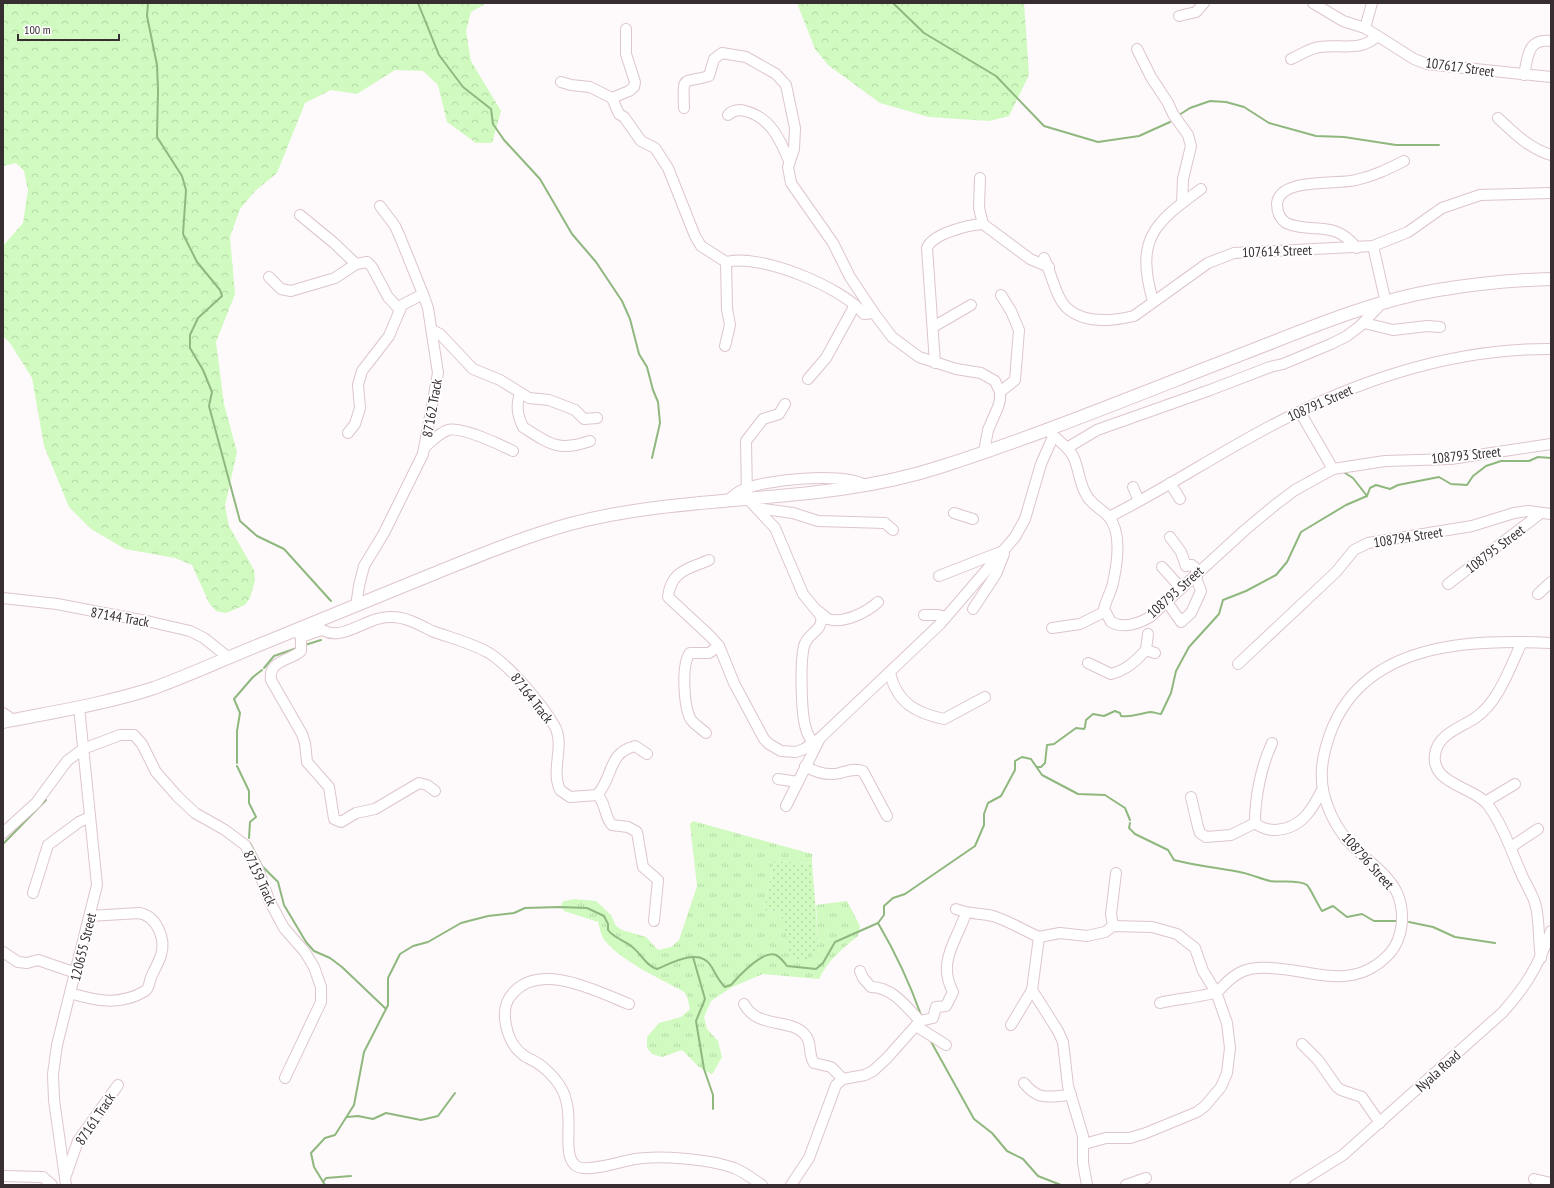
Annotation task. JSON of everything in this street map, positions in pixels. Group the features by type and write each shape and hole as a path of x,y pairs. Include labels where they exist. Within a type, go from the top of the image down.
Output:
{"main road":[{"path":"6,718 79,707 153,688 229,658 298,634 356,606 509,544 573,524 649,509 728,500 747,494 865,485 937,468 984,452 1050,433 1329,320 1384,303 1435,290 1494,283 1551,279"}],"street":[{"path":"1179,16 1196,12 1204,3"},
{"name":"107617 Street","path":"1313,3 1343,21 1365,28 1414,59 1427,64 1551,77"},
{"path":"1365,28 1372,3"},
{"path":"612,98 629,91 634,87 635,82 633,72 626,54 626,29"},
{"path":"1291,59 1320,47 1361,45 1371,42 1378,36"},
{"path":"1524,75 1528,54 1533,45 1538,41 1551,41"},
{"path":"1137,49 1151,77 1191,141 1183,179 1182,203"},
{"path":"684,108 683,87 685,82 709,76 714,59 718,55 729,53 746,57 776,74 786,85 795,128 794,149 788,167 791,183 795,191 806,203 833,243 850,277 874,313 892,337 918,357 935,363 981,373 995,381 1000,392 998,407 988,430 984,452"},
{"path":"561,82 571,85 590,87 612,98 619,114 624,117 641,141 655,148 668,168 698,243 726,262 734,260 771,265 842,294 864,314 874,313"},
{"path":"728,114 732,111 741,110 766,121 775,131 789,161"},
{"path":"1498,118 1524,141 1541,152 1551,156"},
{"path":"1357,248 1348,237 1338,232 1286,223 1282,220 1278,211 1279,198 1284,191 1293,187 1348,182 1374,176 1404,161"},
{"path":"935,363 927,253 928,245 946,234 966,226 983,224 979,208 980,178"},
{"path":"1153,301 1148,281 1146,255 1150,240 1158,225 1167,214 1202,189"},
{"name":"107614 Street","path":"983,224 1030,260 1046,262 1056,287 1068,308 1088,318 1110,320 1134,316 1208,263 1234,253 1269,250 1357,248 1373,246 1408,232 1442,208 1480,195 1551,193"},
{"name":"87162 Track","path":"356,606 358,586 364,566 384,532 418,467 426,447 428,420 438,373 428,308 395,226 380,206"},
{"path":"300,215 334,243 356,264"},
{"path":"1067,448 1097,430 1270,367 1283,364 1347,336 1364,323 1384,303 1373,246"},
{"path":"269,277 281,289 291,291 335,278 356,264 367,262 370,264 385,291 400,310"},
{"path":"725,346 730,325 727,309 726,262"},
{"path":"348,433 355,424 359,412 361,400 358,385 366,363 387,339 405,302 423,294"},
{"path":"1000,392 1015,380 1019,330 1011,311 1001,294"},
{"path":"808,379 826,358 855,305"},
{"path":"933,327 971,305"},
{"path":"1364,323 1393,330 1427,326 1440,327"},
{"path":"432,330 440,334 473,369 500,380 532,399 549,400 575,410 584,419 597,418"},
{"name":"108791 Street","path":"1109,517 1254,435 1300,412 1359,386 1432,364 1499,352 1551,349"},
{"path":"520,393 517,404 517,412 523,427 555,445 560,446 568,447 590,440"},
{"path":"785,404 779,414 760,421 747,438 745,447 747,494 775,528 803,594 821,616 822,622 820,627 804,646 802,678 805,726 817,740"},
{"path":"1300,412 1333,470"},
{"path":"426,447 439,435 453,429 499,444 513,451"},
{"path":"709,560 680,571 668,597 710,636 718,646 722,658 756,728 769,744 781,751 788,752 804,749 817,740 890,673 946,617 1015,537 1025,518 1050,433 1067,448 1075,460 1084,492 1098,509 1109,517 1116,536 1113,584 1105,604 1104,612 1080,624 1052,628"},
{"name":"108793 Street","path":"1104,612 1114,624 1132,624 1150,617 1197,573 1275,505 1295,490 1333,470 1385,461 1451,459 1551,444"},
{"path":"1170,483 1180,499"},
{"path":"1133,487 1139,501"},
{"path":"757,508 792,513 818,521 885,523 893,530"},
{"name":"108794 Street","path":"1238,664 1336,572 1348,556 1361,546 1386,540 1472,526 1514,513 1528,511 1546,513"},
{"name":"108795 Street","path":"1448,584 1546,513"},
{"path":"954,514 973,519"},
{"path":"1167,602 1181,622 1191,613 1202,591 1197,573 1192,565 1186,566 1181,552 1170,537"},
{"path":"939,576 1004,550"},
{"path":"972,609 996,574 1004,550"},
{"path":"1162,567 1181,588"},
{"path":"1538,594 1551,582"},
{"name":"87144 Track","path":"3,598 57,604 151,622 190,632 204,638 229,658"},
{"path":"817,610 829,619 844,619 870,609 878,602"},
{"path":"924,615 938,615 946,617"},
{"name":"87164 Track","path":"317,626 330,633 346,632 380,618 401,618 488,653 508,668 554,724 558,740 556,775 560,790 570,797 598,795"},
{"path":"298,634 302,644 300,652 280,661 274,666 271,673 271,680 302,734 305,743 307,762 329,787 332,814 335,820 343,821 356,813 375,809 419,783 427,785 435,791"},
{"path":"1088,663 1111,674 1122,671 1151,652 1148,634"},
{"path":"1522,642 1505,679 1490,702 1475,718 1443,739 1436,751 1436,765 1444,777 1485,802 1511,847 1535,904 1541,958"},
{"name":"108796 Street","path":"1216,992 1236,974 1255,968 1269,967 1308,974 1347,976 1365,970 1384,958 1397,941 1401,930 1402,920 1398,897 1393,886 1347,840 1332,817 1322,790 1320,772 1323,756 1333,725 1355,693 1380,671 1405,657 1426,651 1477,643 1551,643"},
{"path":"706,733 690,719 687,706 685,666 690,653 709,653 718,646"},
{"path":"890,673 896,691 904,701 914,709 944,719 985,697"},
{"name":"120655 Street","path":"66,1181 54,1100 53,1074 57,1045 95,901 98,878 90,817 79,707"},
{"name":"87159 Track","path":"83,749 120,735 134,735 142,744 156,772 177,796 195,813 225,830 245,845 258,869 269,900 284,928 305,952 314,967 321,987 319,1007 285,1078"},
{"path":"786,806 817,740"},
{"path":"1255,823 1257,799 1267,756 1272,743"},
{"path":"647,754 635,746 622,751 614,761 606,783 598,795 601,799 607,819 612,825 628,826 636,832 643,867 658,880 654,921"},
{"path":"3,833 36,803 67,761 83,749"},
{"path":"806,766 819,773 838,773 859,769 863,771 886,816"},
{"path":"778,779 798,782"},
{"path":"1485,802 1515,784"},
{"path":"1255,823 1270,830 1286,829 1295,826 1308,814 1322,790"},
{"path":"1191,797 1200,833 1206,837 1231,835 1255,823"},
{"path":"33,893 48,845 79,822 90,817"},
{"path":"1511,847 1538,829"},
{"path":"1113,926 1111,914 1116,873"},
{"path":"956,909 966,913 992,916 1010,922 1039,937 1047,937 1060,933 1093,935 1105,932 1113,926 1161,928 1183,937 1196,948 1206,977 1216,992 1227,1023 1230,1048 1227,1073 1221,1088 1214,1098 1197,1112 1146,1133 1130,1138 1106,1138 1084,1144"},
{"path":"70,993 96,1001 108,1002 125,999 144,991 148,987 151,976 161,955 159,930 156,924 147,915 139,913 90,916"},
{"path":"791,1185 806,1164 834,1090 843,1078 865,1075 873,1070 921,1024 933,1018 936,1007 946,1006 953,992 946,980 946,962 966,913"},
{"name":"Nyala Road","path":"1295,1185 1306,1182 1343,1155 1503,1012 1522,991 1541,958 1551,931"},
{"path":"1011,1026 1032,990 1039,937"},
{"path":"3,952 18,962 27,963 38,960 76,973"},
{"path":"860,971 863,978 871,987 882,987 895,996 932,1036 946,1045"},
{"path":"629,1004 583,986 564,981 538,979 517,988 505,1004 506,1025 510,1040 525,1056 544,1067 565,1094 569,1110 568,1151 574,1165 588,1169 637,1159 688,1159 735,1168 762,1185"},
{"path":"1032,990 1058,1031 1063,1042 1071,1096 1080,1124 1084,1144 1083,1162 1087,1185"},
{"path":"1160,1003 1216,992"},
{"path":"744,1004 752,1014 757,1017 788,1026 803,1033 808,1039 811,1057 814,1063 834,1069 843,1078"},
{"path":"1302,1044 1318,1060 1337,1087 1341,1090 1362,1097 1380,1123"},
{"path":"1024,1083 1034,1094 1039,1096 1071,1096"},
{"name":"87161 Track","path":"66,1181 78,1141 118,1085"},
{"path":"3,1176 25,1181 49,1182"},
{"path":"1126,1185 1146,1178"},
{"path":"1534,1179 1551,1183"}],"green space":[{"path":"3,3 487,3 471,12 466,31 471,61 501,111 492,143 476,143 447,122 438,85 423,71 395,70 357,94 331,90 305,103 277,173 255,191 240,209 230,237 235,294 216,342 224,404 237,452 225,506 229,526 254,570 255,580 250,598 245,605 226,613 216,611 209,603 192,565 175,558 125,549 91,529 69,507 44,446 32,378 10,343 3,336 3,246 23,223 28,190 24,171 16,163 3,166"},
{"path":"797,3 1024,3 1029,75 1009,116 989,121 929,117 880,103 828,65 815,49"},
{"path":"693,821 812,854 812,863 774,861 764,910 780,911 807,960 807,954 819,952 816,905 847,901 860,926 858,936 831,960 819,979 763,974 732,987 711,1001 704,1017 707,1029 718,1041 722,1057 711,1074 699,1067 682,1050 662,1057 652,1054 647,1048 647,1037 659,1023 681,1017 690,1009 687,996 684,992 622,957 604,940 598,922 564,911 561,904 564,901 575,899 596,901 611,915 616,926 622,930 646,937 658,950 671,947 679,940 697,886 690,824"},
{"path":"774,861 812,863 819,952 815,955 808,954 807,961 791,957 780,911 764,910"}],"waterway":[{"path":"148,3 147,16 157,65 157,137 182,176 186,190 183,234 197,262 220,290 222,296 198,318 190,335 190,348 203,370 212,392 209,406 240,521 257,536 284,549 331,601"},
{"path":"418,3 439,55 463,87 491,109 493,124 504,140 540,179 572,234 596,262 622,301 630,319 639,354 647,367 658,402 660,423 652,458"},
{"path":"893,3 924,33 996,76 1044,126 1098,142 1139,136 1170,122"},
{"path":"1179,115 1190,108 1210,101 1226,102 1244,107 1269,123 1316,136 1344,137 1396,145 1439,145"},
{"path":"1037,767 1041,767 1045,763 1047,745 1054,744 1076,728 1084,729 1086,720 1093,714 1104,716 1115,711 1120,713 1121,716 1132,716 1151,712 1161,714 1171,693 1176,671 1189,647 1219,614 1223,600 1246,591 1276,575 1287,562 1301,532 1346,505 1367,496 1370,488 1376,485 1390,489 1398,485 1439,477 1451,484 1467,485 1473,476 1486,466 1501,461 1529,461 1538,457 1551,458"},
{"path":"1345,473 1353,478 1367,496"},
{"path":"305,645 321,640"},
{"path":"264,668 274,656 297,648"},
{"path":"237,763 237,731 240,713 234,699 253,677 262,670"},
{"path":"325,1185 314,1167 311,1153 325,1138 335,1135 354,1105 364,1052 388,1005 388,978 400,954 413,946 428,942 461,923 488,916 514,913 525,908 587,908 604,916 610,933 631,946 653,967 657,969 678,960 693,957 700,958 706,960 725,987 731,985 745,970 758,960 771,954 776,955 787,966 816,969 823,963 835,942 878,923 884,915 884,906 893,898 905,894 975,846 984,825 984,814 988,803 1001,796 1015,770 1015,761 1022,757 1031,759 1042,775 1078,794 1105,795 1125,808 1130,820"},
{"path":"237,766 249,791 249,803 256,817 250,822 249,838"},
{"path":"3,844 46,800"},
{"path":"1130,823 1129,828 1135,834 1168,850 1174,860 1244,873 1270,881 1303,883 1308,886 1322,911 1333,906 1347,917 1362,914 1374,921 1398,921"},
{"path":"250,843 262,866 278,882 284,905 306,942 314,951 330,958 342,967 386,1009"},
{"path":"1409,922 1433,927 1455,937 1495,943"},
{"path":"878,923 902,968 921,1015"},
{"path":"693,957 705,999 696,1021 704,1069 713,1095 713,1109"},
{"path":"929,1038 974,1119 992,1133 1007,1151 1023,1159 1038,1176 1061,1185"},
{"path":"347,1117 358,1116 373,1119 386,1113 421,1120 438,1116 455,1093"},
{"path":"323,1182 326,1178 351,1176"}]}
